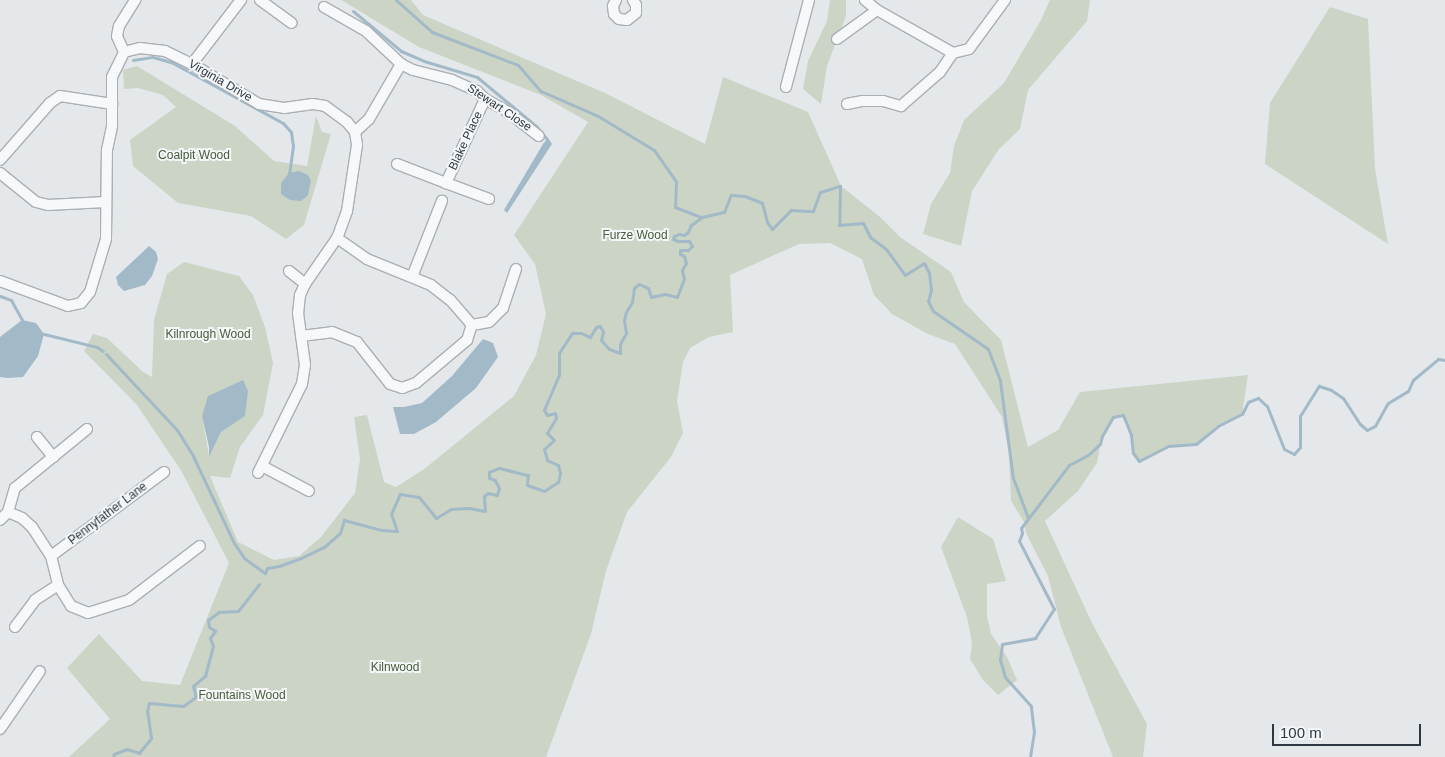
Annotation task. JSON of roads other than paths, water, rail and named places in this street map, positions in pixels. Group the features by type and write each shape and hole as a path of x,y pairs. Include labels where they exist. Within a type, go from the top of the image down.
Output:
{"street":[{"path":"0,281 68,306 82,303 90,292 106,239 107,150 112,126 112,77 124,52 117,36 119,26 135,0"},
{"path":"192,64 241,0"},
{"path":"260,0 292,23"},
{"path":"616,0 613,6 614,14 619,19 627,20 636,13 636,4 633,0"},
{"path":"786,87 809,0"},
{"path":"865,0 876,10 953,53"},
{"path":"847,104 863,101 883,101 901,106 940,72 953,53 969,49 1005,0"},
{"name":"Stewart Close","path":"324,7 366,31 401,64 413,70 452,80 477,91 485,99 508,112 539,136"},
{"path":"837,39 876,10"},
{"name":"Virginia Drive","path":"124,52 140,48 165,51 192,64 259,104 284,108 313,104 325,106 347,122 355,132"},
{"path":"309,491 260,469 302,384 305,364 298,313 300,295 305,284 337,238 350,195 357,145 355,132 369,119 401,64"},
{"path":"0,160 50,103 60,96 112,104"},
{"name":"Blake Place","path":"446,183 485,99"},
{"name":"Blake Place","path":"397,164 489,200"},
{"path":"0,173 36,202 48,205 106,202"},
{"path":"412,277 442,201"},
{"path":"337,238 367,259 431,286 450,300 472,325"},
{"path":"472,325 488,322 503,308 516,269"},
{"path":"289,271 305,284"},
{"path":"301,336 332,332 357,342 390,384 402,388 416,383 467,340 472,325"},
{"path":"0,520 8,512 15,488 87,429"},
{"path":"37,437 53,457"},
{"name":"Pennyfather Lane","path":"51,556 164,472"},
{"path":"8,512 22,518 32,527 51,556 58,585 71,606 88,612 129,600 200,546"},
{"path":"16,626 35,600 58,585"},
{"path":"0,729 40,671"}],"water":[{"path":"548,138 552,144 507,213 504,210"},
{"path":"299,171 308,175 311,181 308,195 301,201 290,200 281,194 281,183 289,173"},
{"path":"149,246 156,252 158,259 152,276 145,285 124,291 118,285 116,277"},
{"path":"22,320 36,323 44,334 38,356 23,377 0,377 0,337"},
{"path":"483,339 493,343 498,357 476,388 436,422 414,434 400,434 393,407 404,407 422,403 452,376"},
{"path":"243,380 248,391 245,416 221,432 209,457 209,447 202,416 208,396"}],"waterway":[{"path":"396,0 432,32 518,65 541,91 598,116 654,150 676,182 675,207 701,217"},
{"path":"353,11 401,51 424,61 477,77 536,126 546,138"},
{"path":"133,60 153,57 171,62 283,123 291,132 293,146 289,173"},
{"path":"106,354 177,430 193,456 234,543 244,558 265,573 267,568 301,558 324,547 340,533 344,520 381,530 397,531 391,514 400,494 419,497 436,518 451,509 469,508 485,511 484,496 488,493 497,495 499,488 495,480 489,478 489,472 499,468 528,475 527,485 544,491 558,482 560,473 558,465 547,460 544,449 554,440 547,433 556,418 555,413 547,415 544,410 559,375 559,353 572,333 581,333 590,337 596,327 600,326 603,332 601,340 609,349 620,353 620,344 626,333 624,320 632,302 634,288 639,284 648,288 651,297 665,294 677,297 684,279 682,270 686,263 684,256 680,254 680,250 688,250 692,246 689,241 673,239 674,236 684,235 688,232 691,225 702,217 724,212 731,195 745,196 762,203 767,222 772,229 791,210 813,211 820,192 840,186 839,225 863,223 870,237 886,249 905,275 924,263 929,273 931,290 928,301 933,311 988,349 1000,381 1013,478 1028,518"},
{"path":"0,296 11,300 22,320"},
{"path":"44,334 97,347 103,351"},
{"path":"1030,757 1034,732 1031,706 1005,677 1000,660 1002,644 1035,638 1054,609 1019,541 1022,533 1021,528 1069,465 1088,455 1100,444 1102,436 1113,417 1123,415 1131,435 1133,453 1139,461 1168,446 1196,444 1218,426 1242,414 1248,402 1258,398 1267,406 1284,449 1294,454 1300,447 1300,416 1319,386 1331,390 1343,398 1360,424 1367,430 1375,426 1388,403 1408,391 1413,380 1438,359 1445,360"},
{"path":"113,757 114,754 127,749 139,753 151,738 147,711 149,703 183,706 196,697 193,686 205,676 213,646 210,638 215,631 209,627 208,620 219,612 238,611 259,584"}],"park label":[{"name":"Coalpit Wood","path":"194,156"},
{"name":"Furze Wood","path":"635,236"},
{"name":"Kilnrough Wood","path":"208,335"},
{"name":"Kilnwood","path":"395,668"},
{"name":"Fountains Wood","path":"242,696"}]}
